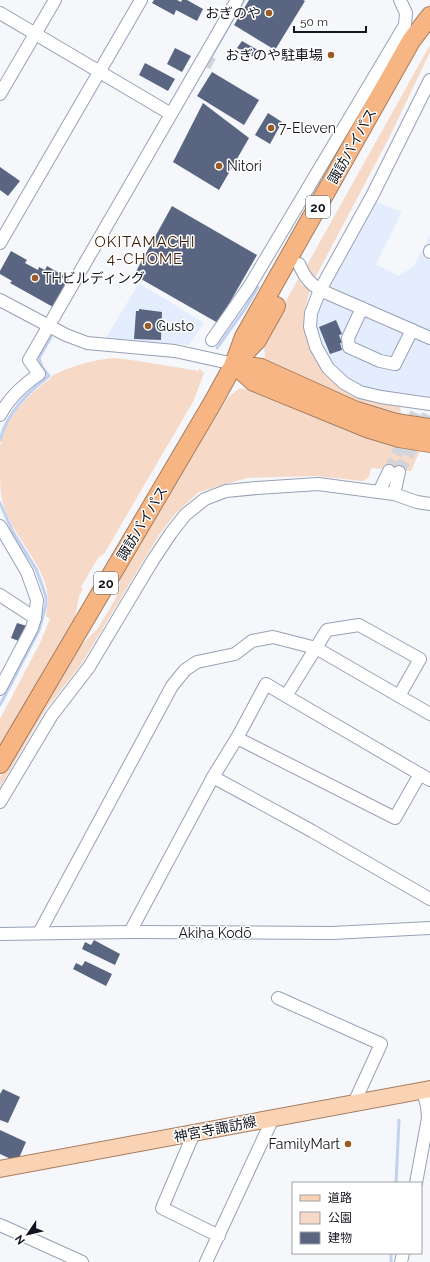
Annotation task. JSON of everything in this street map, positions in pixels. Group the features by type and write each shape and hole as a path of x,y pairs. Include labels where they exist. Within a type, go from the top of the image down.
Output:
{"highway":[{"name":"諏訪バイパス","path":"0,764 213,402 234,364 244,337 412,41 430,16"},
{"name":"諏訪バイパス","path":"234,364 257,340 422,47 430,28"},
{"path":"234,364 261,368 354,410 396,423 426,409"},
{"path":"234,364 254,382 369,429 399,438 430,443"}],"main road":[{"name":"神宮寺諏訪線","path":"0,1169 426,1090"}],"street":[{"path":"1,89 55,0"},
{"path":"0,243 141,0"},
{"path":"0,415 14,394 25,383 39,374 29,360 237,0"},
{"path":"212,340 249,287 405,25 406,13 400,0"},
{"path":"0,13 171,114"},
{"path":"426,409 360,392 344,383 328,368 316,347 310,327 311,313 320,290 372,196 430,80"},
{"path":"299,264 304,276 312,285 320,290 430,338"},
{"path":"0,300 66,335 87,343 175,351 234,364"},
{"path":"362,308 348,338 350,347 380,361 395,364 412,330"},
{"path":"379,492 394,471 394,494"},
{"path":"0,802 52,715 89,667 153,560 171,533 185,515 205,499 226,491 318,484 394,494 416,502 430,504"},
{"path":"0,526 27,572 37,600 35,618 28,637 0,687"},
{"path":"0,595 35,618"},
{"path":"286,696 326,630 359,625 420,659 399,696"},
{"path":"39,933 172,686 185,670 196,662 235,654 252,641 273,637 316,648 430,714"},
{"path":"130,932 213,777 237,738 266,684 425,777 395,818 237,738"},
{"path":"213,777 312,831 430,899"},
{"name":"Akiha Kodō","path":"0,934 130,932 332,933 430,928"},
{"path":"278,998 381,1044 354,1103"},
{"path":"416,1182 428,1118 426,1090"},
{"path":"206,1262 273,1118"},
{"path":"194,1133 162,1208 219,1236"},
{"path":"0,1225 82,1262"}],"shaded area":[{"path":"374,201 402,212 376,264 399,276 414,266 430,235 430,397 382,393 364,388 338,373 321,348 314,319 331,281"},
{"path":"139,283 204,323 189,345 106,338"}],"green space":[{"path":"430,45 430,52 389,138 315,278 309,273 307,265"},
{"path":"298,279 302,285 310,290 304,312 305,325 327,373 400,404 401,414 398,416 372,410 284,370 265,359 264,342"},
{"path":"114,358 199,371 199,368 204,373 194,400 104,554 98,558 81,587 83,589 79,596 74,624 0,748 0,719 40,643 50,619 46,616 48,598 43,577 9,519 3,502 0,472 0,447 2,436 6,426 18,408 26,399 51,378 51,376 82,364"},
{"path":"240,388 258,392 422,446 411,471 371,468 369,477 363,481 315,476 247,478 199,492 175,514 159,535 80,666 46,709 0,787 0,777 73,654 98,628 116,598 123,567 229,396"}],"building":[{"path":"154,0 177,0 181,2 182,0 187,0 203,9 197,21 176,10 174,15 152,3"},
{"name":"おぎのや","path":"249,0 305,1 275,50 234,25"},
{"path":"242,41 258,50 254,57 237,48"},
{"path":"175,48 191,56 182,72 167,64"},
{"path":"145,63 175,79 168,91 139,75"},
{"path":"212,72 259,100 244,125 197,96"},
{"path":"203,103 249,138 219,190 173,162"},
{"path":"268,113 282,122 270,144 255,135"},
{"path":"0,167 20,181 8,196 0,190"},
{"path":"172,206 257,255 218,323 134,275"},
{"name":"THビルディング","path":"11,251 27,260 25,263 38,270 39,267 45,270 47,266 64,276 60,281 65,284 53,307 10,283 12,281 0,274 0,271"},
{"name":"Gusto","path":"139,309 162,312 161,340 134,339 136,311 139,311"},
{"path":"336,320 342,334 339,335 342,343 340,343 342,350 330,354 319,327"},
{"path":"17,623 27,626 21,642 11,638"},
{"path":"94,940 120,954 115,965 82,949 85,942 91,945"},
{"path":"85,961 112,974 106,986 73,969 76,963 82,966"},
{"path":"3,1089 20,1097 8,1123 0,1120 0,1094"},
{"path":"0,1130 26,1142 19,1158 13,1160 0,1154"}],"waterway":[{"path":"211,57 244,0"},
{"path":"217,348 245,309 258,287"},
{"path":"0,440 3,430 19,404 33,389 49,376 42,367 39,358 51,337"},
{"path":"0,503 13,532 36,569 46,597 46,605 39,630 0,705"},
{"path":"396,1182 399,1120"},
{"path":"391,1254 391,1262"}],"tunnel":[{"path":"203,59 213,64"},
{"path":"389,471 416,413"},
{"path":"399,472 428,415"}],"place":[{"name":"おぎのや","path":"269,13"},
{"name":"おぎのや駐車場","path":"331,55"},
{"name":"7-Eleven","path":"271,128"},
{"name":"Nitori","path":"219,166"},
{"name":"THビルディング","path":"35,278"},
{"name":"Gusto","path":"148,326"},
{"name":"FamilyMart","path":"348,1144"}],"district":[{"name":"OKITAMACHI 4-CHOME","path":"145,250"}]}
